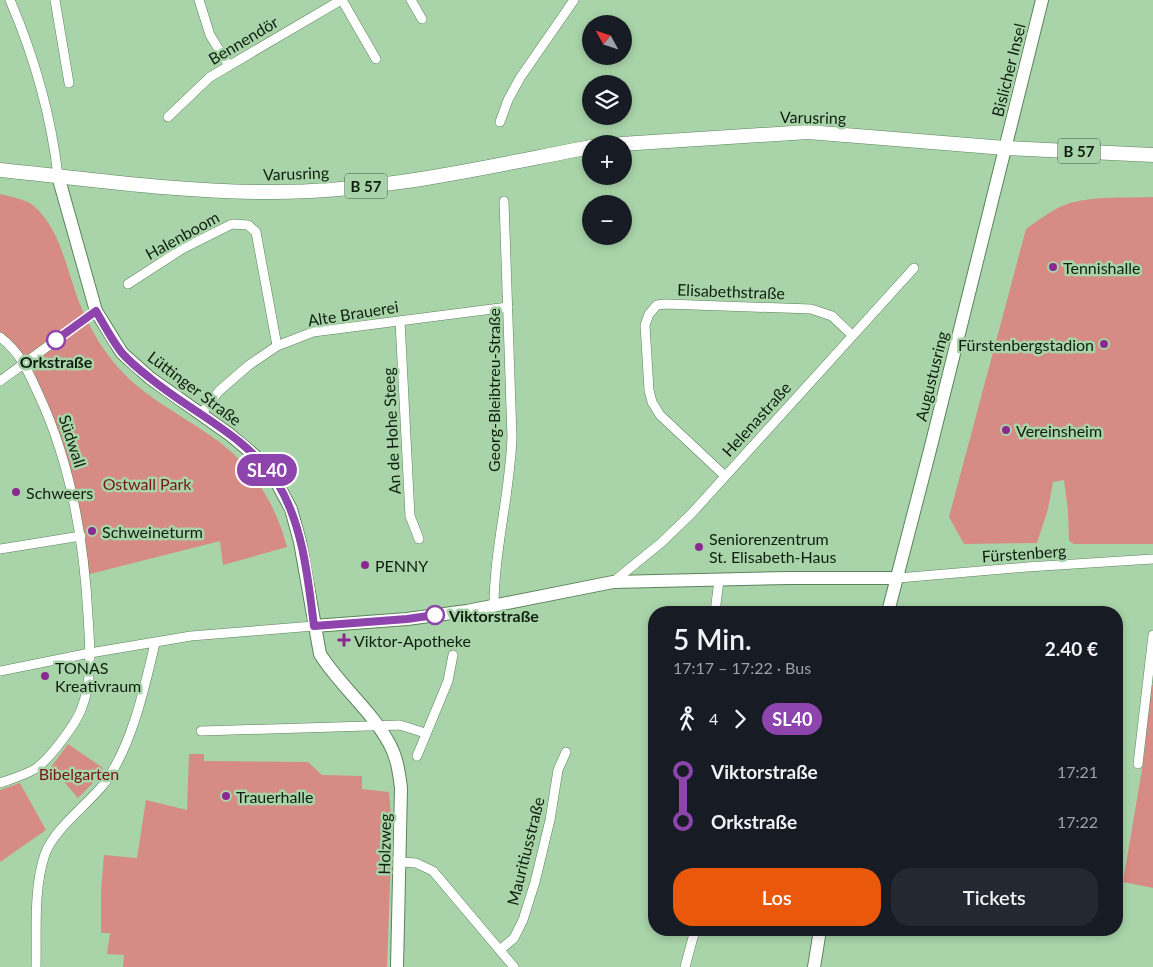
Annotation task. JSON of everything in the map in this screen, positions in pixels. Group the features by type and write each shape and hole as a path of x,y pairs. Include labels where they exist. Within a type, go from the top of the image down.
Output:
{"main road":[{"name":"Varusring","path":"632,143 808,132 1006,148"},
{"name":"B 57","path":"1006,148 1153,155"},
{"name":"Varusring","path":"0,170 138,185 269,192 339,189 419,179 582,149"}],"street":[{"name":"Lüttinger Straße","path":"10,0 27,43 49,115 58,176 96,311 122,352 150,378 230,434 254,455 277,483 291,509 300,542 314,626"},
{"path":"54,0 69,84"},
{"path":"199,0 210,35 229,66"},
{"name":"Bennendör","path":"168,117 210,77 341,0 376,59"},
{"path":"411,0 422,19"},
{"path":"500,122 508,100 520,78 574,0"},
{"name":"Bislicher Insel","path":"1006,148 1042,0"},
{"name":"Augustusring","path":"890,606 1006,148"},
{"name":"Georg-Bleibtreu-Straße","path":"494,607 494,585 511,469 512,437 504,201"},
{"name":"Halenboom","path":"128,284 182,249 232,224 248,225 256,232 277,346"},
{"name":"Helenastraße","path":"613,582 662,542 726,476 852,334 914,268"},
{"name":"Elisabethstraße","path":"726,476 660,415 652,402 649,390 645,325 649,314 657,305 666,304 810,309 832,316 852,334"},
{"name":"Alte Brauerei","path":"201,414 205,407 232,379 277,346 313,332 508,307"},
{"path":"0,381 96,311"},
{"name":"An de Hohe Steeg","path":"400,321 410,516 418,539"},
{"name":"Südwall","path":"0,338 13,348 24,362 52,422 70,481 81,536 86,575 90,653 89,683 81,711 63,740 36,769 0,783"},
{"path":"0,549 81,536"},
{"name":"Fürstenberg","path":"898,578 1027,566 1153,559"},
{"path":"0,671 191,636 407,619 494,607 613,582 789,578 898,578"},
{"path":"716,606 720,580"},
{"name":"Holzweg","path":"314,626 320,654 330,669 378,726 390,744 398,764 401,788 401,862 397,967"},
{"path":"1138,764 1153,635"},
{"path":"36,967 38,879 46,853 54,837 103,785 118,763 130,733 147,679 155,643"},
{"path":"417,756 448,681 453,655"},
{"path":"201,731 400,725 425,733"},
{"name":"Mauritiusstraße","path":"500,950 514,938 523,920 536,882 550,820 558,770 566,752"},
{"path":"401,862 416,863 433,871 514,967"},
{"path":"685,967 693,936"},
{"path":"814,967 819,936"}],"green space":[{"name":"Ostwall Park","path":"0,194 28,202 44,217 57,239 85,316 108,355 119,369 146,392 231,451 262,488 276,516 287,547 223,565 220,541 86,575 70,481 24,362 0,337"},
{"path":"1153,197 1153,544 1074,544 1069,541 1064,480 1053,482 1048,509 1037,543 964,544 949,517 1026,229 1053,211 1070,203 1100,198"},
{"path":"1150,685 1153,685 1153,888 1123,882 1144,757"},
{"name":"Bibelgarten","path":"68,744 103,768 92,784 78,798 51,767"},
{"path":"189,754 204,754 204,761 308,762 322,775 362,776 362,789 389,792 392,829 387,967 123,967 124,955 107,954 110,933 101,933 101,891 104,855 137,858 146,800 187,810"},
{"path":"20,783 46,830 0,862 0,790"}],"bus line":[{"name":"SL40","path":"56,340 96,311 122,352 150,378 230,434 254,455 277,483 291,509 300,542 314,626 435,615"}],"place":[{"name":"Tennishalle","path":"1053,267"},
{"name":"Orkstraße","path":"56,340"},
{"name":"Fürstenbergstadion","path":"1104,344"},
{"name":"Vereinsheim","path":"1006,430"},
{"name":"Schweers","path":"16,492"},
{"name":"Schweineturm","path":"92,531"},
{"name":"Seniorenzentrum St. Elisabeth-Haus","path":"699,547"},
{"name":"PENNY","path":"365,565"},
{"name":"Viktorstraße","path":"435,615"},
{"name":"Viktor-Apotheke","path":"344,640"},
{"name":"TONAS Kreativraum","path":"45,676"},
{"name":"Trauerhalle","path":"226,796"}]}
